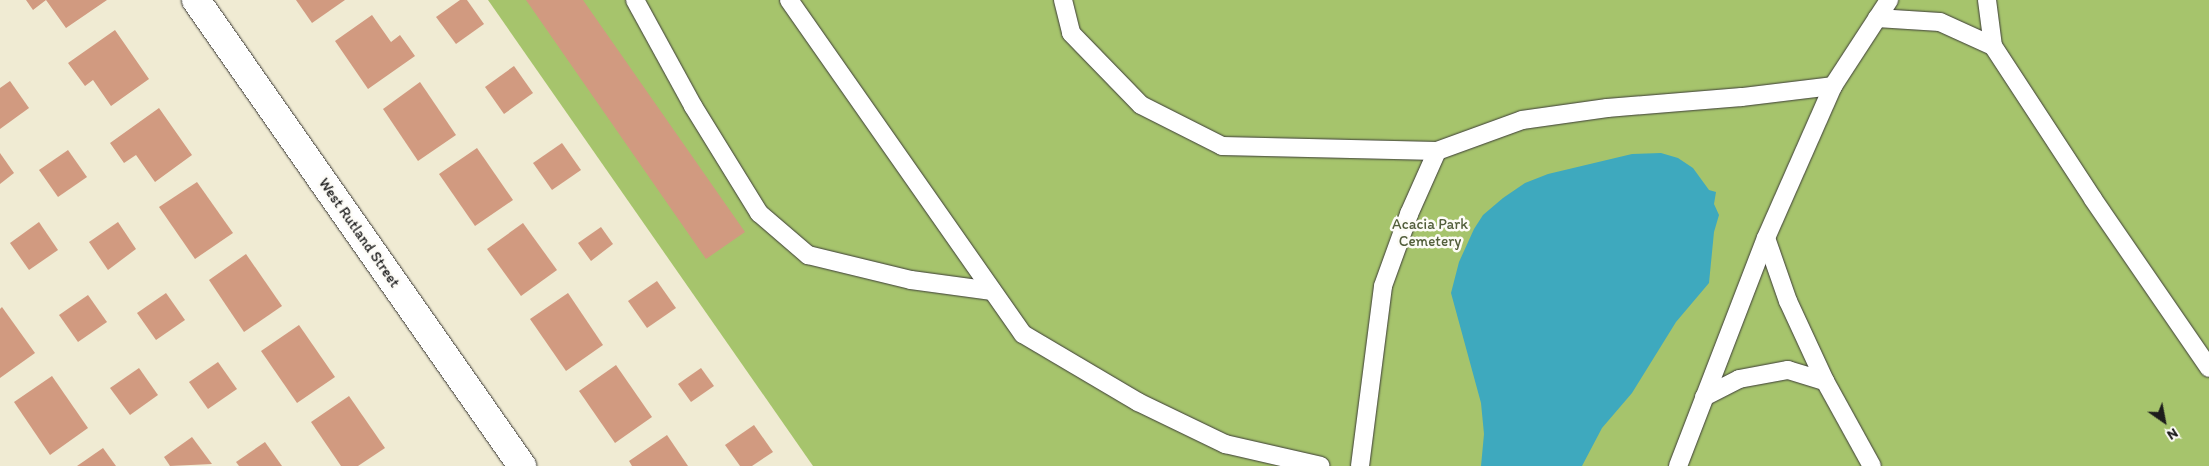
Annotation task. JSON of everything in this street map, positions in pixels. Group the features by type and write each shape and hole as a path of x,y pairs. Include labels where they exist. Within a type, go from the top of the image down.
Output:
{"street":[{"name":"West Rutland Street","path":"196,0 522,466"}],"lane":[{"path":"635,0 693,106 759,213 808,255 911,280 992,291"},
{"path":"788,0 1023,334 1138,402 1225,444 1321,466"},
{"path":"1062,0 1071,32 1141,105 1222,146 1437,151 1522,120 1607,108 1742,98 1833,86"},
{"path":"1678,466 1766,238 1833,86 1889,0"},
{"path":"1987,0 1993,46 2093,199 2209,368"},
{"path":"1877,18 1940,22 1993,46"},
{"path":"1360,466 1384,286 1410,214 1437,151"},
{"path":"1766,238 1788,301 1825,381 1872,466"},
{"path":"1704,398 1739,379 1788,370 1825,381"}],"green space":[{"name":"Acacia Park Cemetery","path":"488,0 2209,0 2209,466 813,466"}],"water":[{"path":"1661,153 1678,158 1693,168 1709,190 1716,192 1714,204 1719,215 1714,232 1709,283 1676,322 1632,393 1602,428 1582,466 1481,466 1484,434 1481,403 1451,293 1459,262 1474,229 1483,215 1525,183 1548,174 1632,154"}],"building":[{"path":"26,0 46,0 33,10"},
{"path":"46,0 107,0 66,28"},
{"path":"296,0 345,0 312,23"},
{"path":"460,0 467,0 484,24 456,44 436,17"},
{"path":"526,0 583,0 745,232 706,259"},
{"path":"372,15 391,42 400,35 415,56 368,89 335,41"},
{"path":"115,30 149,79 111,106 93,80 85,86 68,63"},
{"path":"514,66 533,93 504,114 485,87"},
{"path":"10,81 29,108 0,129 0,88"},
{"path":"420,82 456,135 418,161 383,109"},
{"path":"159,108 192,155 155,182 136,155 124,163 110,143"},
{"path":"562,143 581,170 552,190 533,163"},
{"path":"477,148 513,200 475,226 439,174"},
{"path":"68,150 87,177 58,197 39,170"},
{"path":"0,153 14,173 0,184"},
{"path":"197,182 233,233 195,259 159,207"},
{"path":"39,222 58,250 29,270 10,243"},
{"path":"118,222 136,249 108,270 89,242"},
{"path":"523,223 557,270 521,296 487,249"},
{"path":"601,227 613,244 591,261 578,243"},
{"path":"246,254 282,306 244,332 209,280"},
{"path":"657,281 676,308 647,328 628,301"},
{"path":"166,293 185,320 156,340 137,313"},
{"path":"568,293 603,345 566,371 530,319"},
{"path":"88,295 107,322 78,342 59,315"},
{"path":"2,307 35,353 0,378 0,309"},
{"path":"299,325 335,377 297,403 261,351"},
{"path":"218,362 237,389 208,409 189,382"},
{"path":"616,365 652,417 615,443 579,391"},
{"path":"139,368 158,395 130,415 110,388"},
{"path":"701,368 714,386 691,402 678,384"},
{"path":"52,376 88,428 50,455 14,402"},
{"path":"349,396 385,448 358,466 341,466 311,422"},
{"path":"754,425 773,452 752,466 740,466 725,445"},
{"path":"667,435 688,466 632,466 629,461"},
{"path":"192,437 212,464 170,466 164,457"},
{"path":"265,442 282,466 239,466 236,462"},
{"path":"103,448 116,466 77,466"}]}
